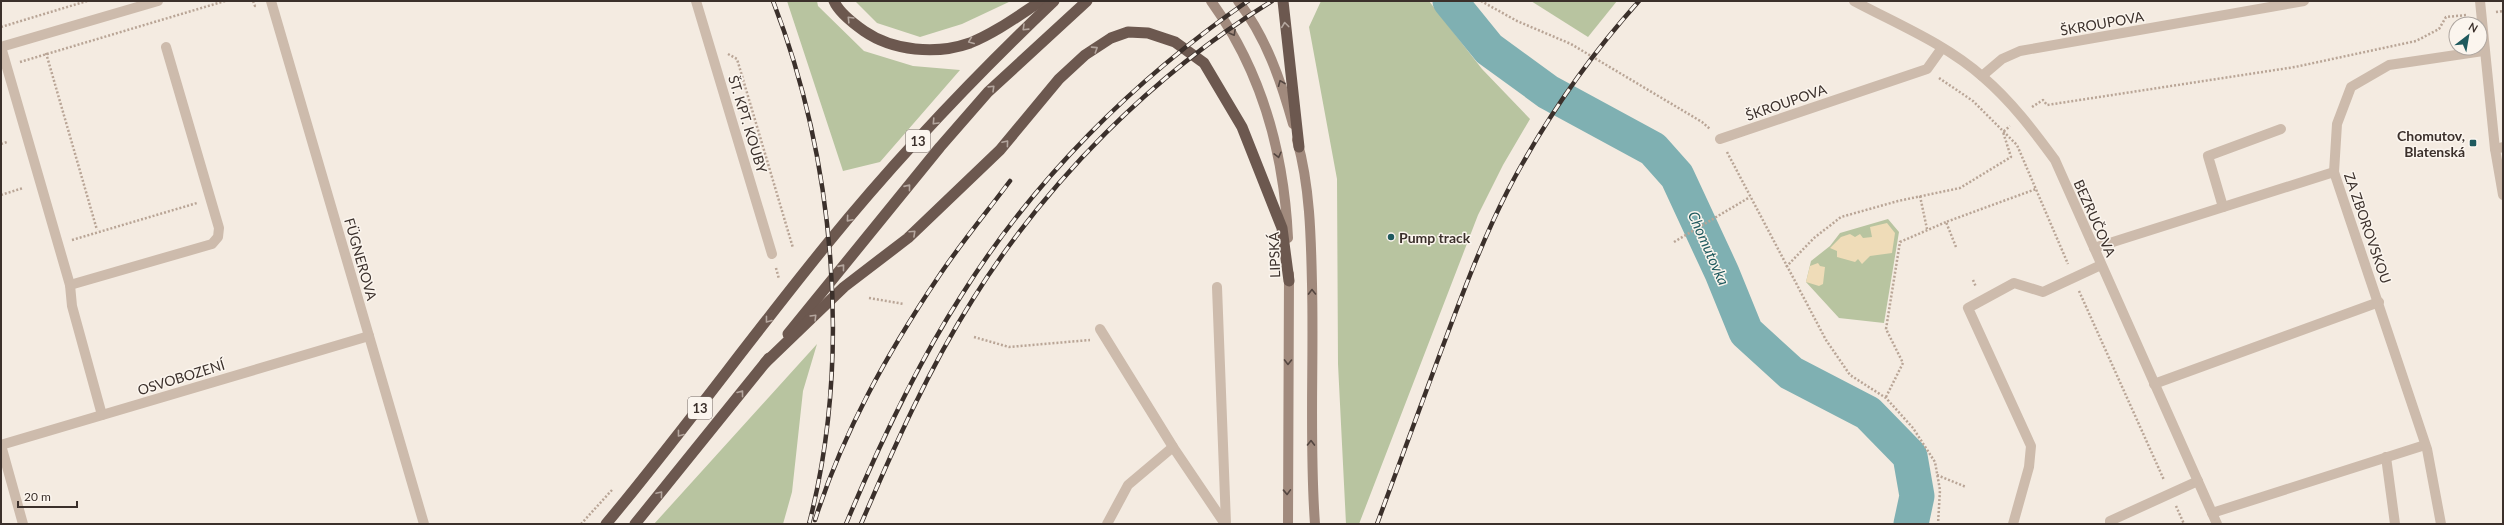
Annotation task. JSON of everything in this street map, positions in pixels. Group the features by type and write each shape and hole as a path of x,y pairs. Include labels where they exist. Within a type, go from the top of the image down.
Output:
{"highway":[{"path":"834,1 855,24 876,39 907,48 933,50 969,43 1006,23 1041,1"},
{"name":"13","path":"606,524 664,454 828,243 997,55 1054,1"},
{"name":"13","path":"635,524 940,147 988,92 1087,1"},
{"path":"1283,1 1299,147"},
{"path":"765,363 844,287 908,238 1000,150 1059,79 1085,55 1111,38 1128,32 1148,33 1174,42 1204,63 1242,126 1282,228 1289,281"}],"main road":[{"name":"LIPSKÁ","path":"1211,1 1227,22 1247,59 1264,102 1279,161 1286,208 1289,281 1288,524"},
{"path":"1238,1 1265,46 1284,90 1299,147 1311,241 1313,331 1310,470 1315,524"}],"street":[{"path":"102,415 72,306 70,285 8,66 1,47 158,1"},
{"name":"FÜGNEROVA","path":"271,1 424,524"},
{"name":"ŠT. KPT. KOUBY","path":"696,1 772,254"},
{"name":"BEZRUČOVA","path":"1854,1 1942,48 1982,76 2022,115 2054,160 2217,524"},
{"name":"ŠKROUPOVA","path":"1982,76 2002,59 2020,51 2304,1"},
{"path":"2480,1 2480,16"},
{"path":"70,285 212,244 218,237 219,228 166,47"},
{"name":"ŠKROUPOVA","path":"1720,139 1928,69 1942,48"},
{"name":"ZA ZBOROVSKOU","path":"2441,524 2425,445 2379,302 2334,172 2338,124 2350,87 2389,65 2449,56"},
{"path":"2484,56 2499,148 2503,195"},
{"path":"2223,207 2208,156 2281,130"},
{"path":"2094,248 2334,172"},
{"path":"2013,524 2029,467 2031,446 1968,308 2014,283 2043,292 2101,265"},
{"path":"1217,287 1225,524"},
{"name":"ZA ZBOROVSKOU","path":"2154,384 2379,302"},
{"path":"1100,329 1173,448 1225,524"},
{"name":"OSVOBOZENÍ","path":"1,445 369,336"},
{"path":"1,445 23,524"},
{"path":"2212,513 2425,445"},
{"path":"1107,524 1128,486 1173,448"},
{"path":"2386,457 2395,524"},
{"path":"2110,524 2110,521 2198,481"}],"path":[{"path":"1,26 87,1"},
{"path":"8,66 46,53 119,34 225,1"},
{"path":"253,1 255,6"},
{"path":"1481,1 1517,21 1571,44 1702,122 1720,139 1786,267 1826,340 1850,375 1886,398 1914,428 1935,462 1940,490 1938,524"},
{"path":"1786,267 1814,238 1841,217 1920,196 1960,188 2011,157 2003,132 2022,115 2043,100 2047,105 2294,67 2416,41 2439,29 2446,17 2503,11"},
{"path":"709,45 737,59 794,248"},
{"path":"46,53 97,230"},
{"path":"1,143 7,142"},
{"path":"1,194 23,188"},
{"path":"1886,398 1904,363 1886,329 1900,242 1927,229 2036,189"},
{"path":"1920,196 1927,229"},
{"path":"1674,242 1714,216 1750,197"},
{"path":"58,244 210,199"},
{"path":"1946,222 1956,247"},
{"path":"869,298 904,304"},
{"path":"974,337 1009,347 1106,338"},
{"path":"1937,476 1966,487"}],"green space":[{"path":"787,1 817,1 818,6 864,51 913,66 960,70 880,162 843,171"},
{"path":"855,1 1011,1 962,24 920,37 877,23"},
{"path":"1321,1 1429,1 1482,69 1530,119 1503,165 1478,215 1359,524 1346,524 1338,364 1337,179 1309,27"},
{"path":"1531,1 1617,1 1588,37"},
{"path":"1888,219 1899,232 1884,323 1839,318 1806,282 1811,261 1830,246 1840,233"},
{"path":"817,344 803,391 792,492 783,524 654,524"}],"sand":[{"path":"1887,223 1895,233 1892,253 1870,256 1862,264 1858,259 1855,262 1837,257 1837,251 1830,248 1841,237 1850,234 1855,237 1860,234 1863,238 1872,237 1870,227"},
{"path":"1818,263 1820,266 1825,267 1823,284 1819,286 1806,282 1810,266"}],"waterway":[{"name":"Chomutovka","path":"1450,1 1489,49 1548,92 1653,149 1677,176 1722,273 1746,332 1791,373 1868,413 1910,456 1917,496 1911,524"}],"railway":[{"path":"773,1 794,63 811,127 823,193 830,260 833,327 830,394 822,460 809,524"},
{"path":"846,524 871,465 928,351 961,296 990,253 1021,212 1054,172 1127,98 1206,31 1248,1"},
{"path":"861,524 912,409 941,353 973,299 1002,255 1034,213 1069,172 1106,133 1145,96 1185,62 1228,30 1272,1"},
{"path":"1377,524 1464,291 1480,251 1507,192 1521,166 1567,92 1620,23 1639,1"},
{"path":"815,520 839,455 853,424 885,363 947,264 1010,181"}],"place":[{"name":"Chomutov, Blatenská","path":"2473,143"},
{"name":"Pump track","path":"1391,237"}]}
